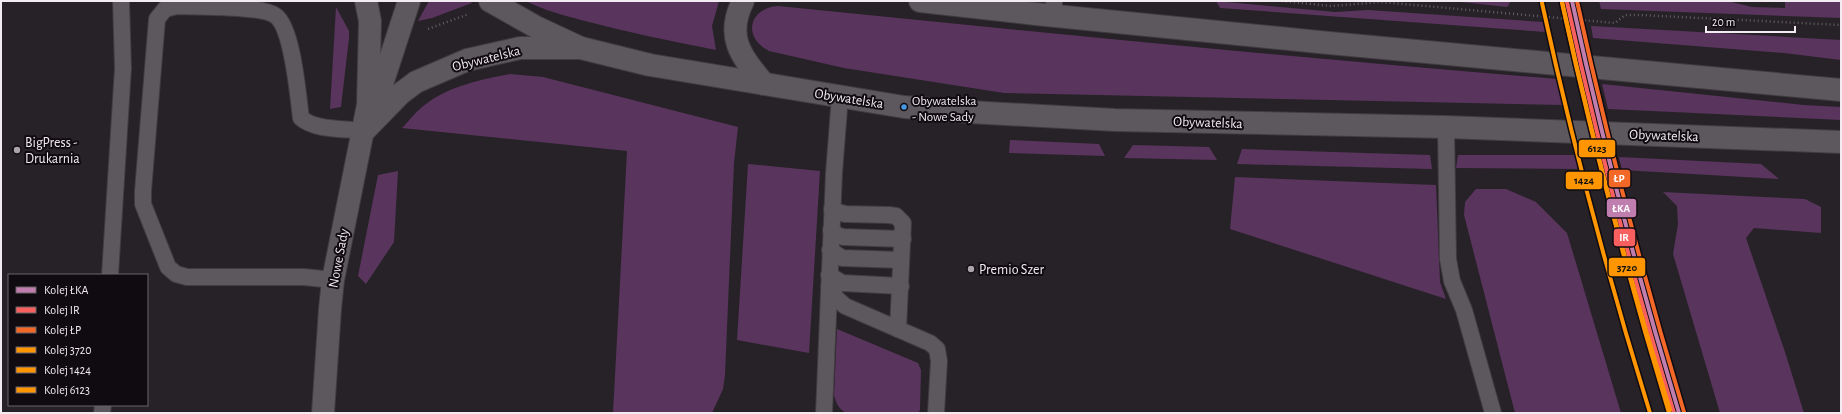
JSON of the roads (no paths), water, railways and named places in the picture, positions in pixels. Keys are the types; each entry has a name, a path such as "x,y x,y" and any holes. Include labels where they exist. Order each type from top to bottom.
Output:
{"main road":[{"name":"Nowe Sady","path":"323,413 330,309 334,280 368,105 370,21 366,1"},
{"name":"Nowe Sady","path":"368,105 382,84 409,1"},
{"path":"743,1 735,27 735,38 742,56 764,84"},
{"path":"920,1 1054,8 1620,71 1841,90"},
{"name":"Obywatelska","path":"482,6 536,27 581,48 650,65 904,107 1107,119 1446,127 1841,142"},
{"name":"Obywatelska","path":"364,130 400,94 416,82 467,60 520,48 581,48"}],"lane":[{"path":"110,274 123,68 121,1"},
{"path":"334,280 304,277 187,277 176,274 168,267 143,204 142,191 157,19 165,9 178,6 263,10 277,16 285,29 292,54 301,118 307,124 364,130"},
{"path":"824,413 835,144 840,96"},
{"path":"1446,127 1448,259 1452,281 1464,310 1492,413"},
{"path":"832,208 845,214 896,216 903,223 898,329"},
{"path":"831,230 837,235 843,237 903,239"},
{"path":"830,250 842,258 902,260"},
{"path":"829,281 900,286"},
{"path":"829,281 837,299 845,306 930,343 937,349 936,413"}],"rail line":[{"name":"6123","path":"1562,1 1612,207 1670,410"},
{"name":"ŁKA","path":"1572,1 1621,208 1679,413"},
{"name":"ŁP","path":"1577,1 1626,207 1684,412"},
{"name":"IR","path":"1567,2 1616,209 1674,413"},
{"name":"1424","path":"1542,3 1592,209 1650,413"},
{"name":"3720","path":"1562,3 1611,209 1669,413"}],"place":[{"name":"Obywatelska - Nowe Sady","path":"904,107"},
{"name":"BigPress - Drukarnia","path":"17,150"},
{"name":"Premio Szer","path":"971,269"}]}
